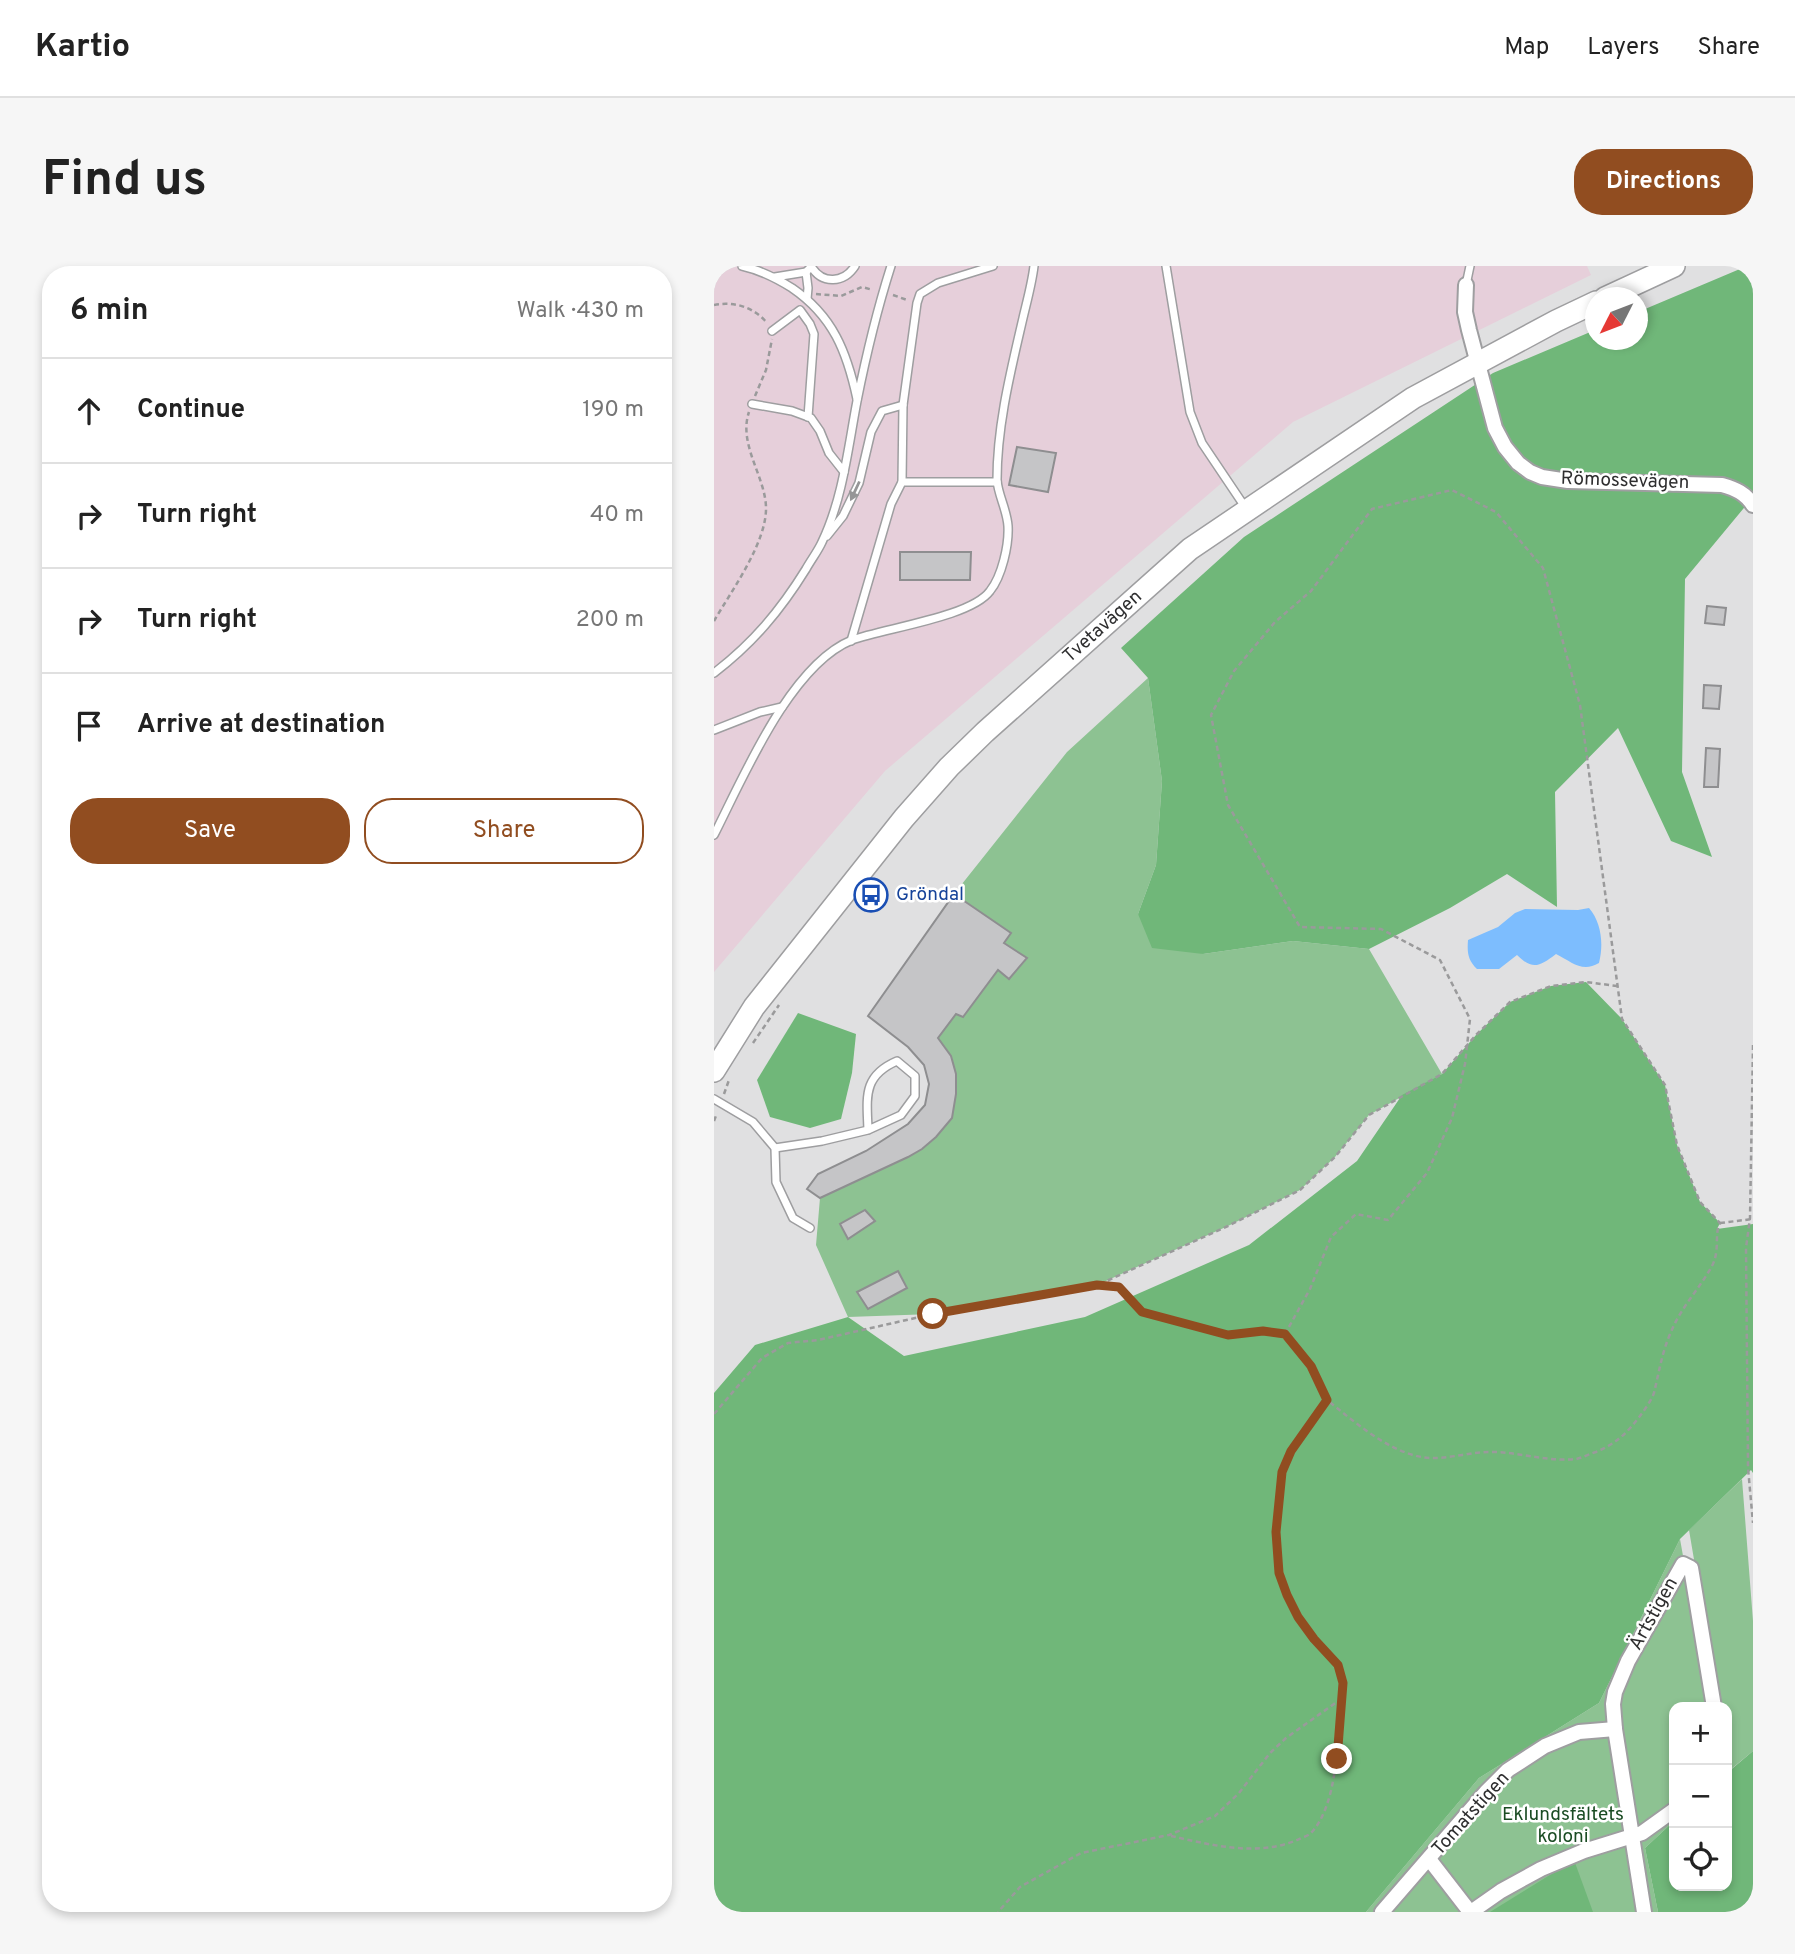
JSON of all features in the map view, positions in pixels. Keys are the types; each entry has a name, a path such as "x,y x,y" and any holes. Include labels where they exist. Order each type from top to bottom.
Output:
{"main road":[{"path":"1629,287 1674,266"},
{"name":"Tvetavägen","path":"722,1074 754,1007 904,818 949,767 1190,548 1413,398 1585,307"}],"street":[{"name":"Römossevägen","path":"1466,285 1465,312 1495,428 1518,463 1542,477 1568,481 1722,485 1736,489 1748,497 1753,505"},
{"name":"Ärtstigen","path":"1615,1729 1615,1692 1628,1661 1683,1564 1691,1568 1713,1702"},
{"path":"1615,1729 1644,1912"},
{"name":"Tomatstigen","path":"1382,1912 1508,1770 1545,1746 1579,1732 1615,1729"},
{"path":"1429,1859 1470,1912 1541,1870 1584,1851 1642,1833 1669,1814"}],"lane":[{"path":"742,266 774,277 807,299 834,332 842,348 851,371 857,402"},
{"path":"809,268 830,280 848,275 855,266"},
{"path":"822,542 844,472 857,402 891,266"},
{"path":"851,641 878,544 902,482 903,405 920,294 938,283 993,266"},
{"path":"714,835 745,772 782,707 820,660 851,641 972,606 991,590 1004,563 1008,526 997,482 1003,407 1034,266"},
{"path":"1166,266 1190,412 1202,443 1247,510"},
{"path":"1466,285 1470,266"},
{"path":"774,277 809,268"},
{"path":"807,299 809,268"},
{"path":"772,331 800,310 810,324 814,334 808,416"},
{"path":"752,404 808,416 817,425 825,445 844,472"},
{"path":"714,673 773,618 787,599 822,542 843,516 859,482 871,432 882,411 903,405"},
{"path":"902,482 997,482"},
{"path":"714,730 782,707"},
{"path":"775,1149 868,1130 901,1115 915,1096 915,1076 897,1061 883,1067 867,1093 868,1130"},
{"path":"717,1101 753,1122 775,1149 776,1182 793,1218 810,1228"}],"path":[{"path":"807,299 812,294 841,296 862,287 917,303"},
{"path":"714,305 726,303 752,309 772,331 766,370 747,418 746,429 765,495 765,527 714,621"},
{"path":"1285,1334 1310,1289 1331,1237 1356,1214 1388,1220 1427,1173 1452,1118 1465,1064 1470,1020 1440,960 1381,929 1300,927 1228,805 1211,715 1234,671 1275,622 1311,592 1373,509 1452,490 1496,512 1543,568 1580,705 1622,1019 1665,1085 1677,1145 1700,1202 1720,1223"},
{"path":"714,1414 762,1358 788,1343 818,1340 933,1314 1097,1285 1227,1226 1300,1190 1335,1157 1369,1115 1442,1074 1510,1002 1551,986 1586,982 1618,986"},
{"path":"750,1047 785,996"},
{"path":"1753,1045 1750,1218 1746,1248 1748,1468 1753,1523"},
{"path":"714,1121 722,1074"},
{"path":"1720,1223 1753,1219"},
{"path":"1097,1285 1119,1287 1142,1312 1228,1335 1263,1331 1285,1334 1311,1366 1327,1400 1363,1428 1414,1457 1434,1458 1499,1452 1549,1460 1578,1458 1619,1441 1630,1430 1653,1396 1662,1354 1671,1329 1712,1264 1718,1246 1717,1230 1720,1223"},
{"path":"1169,1835 1205,1844 1243,1848 1280,1847 1310,1834 1327,1807 1337,1759 1343,1683 1338,1665 1298,1617 1279,1573 1276,1551 1282,1472 1291,1451 1327,1400"},
{"path":"998,1912 1020,1887 1080,1853 1169,1835 1223,1810 1270,1753 1286,1738 1341,1699"}],"shaded area":[{"path":"714,266 1587,266 1591,275 1293,422 885,771 714,972"}],"green space":[{"path":"1747,266 1753,266 1753,497 1685,579 1682,772 1712,857 1671,841 1618,728 1555,792 1557,907 1507,874 1450,908 1369,949 1293,941 1203,954 1152,948 1138,914 1156,865 1162,781 1148,678 1121,648 1244,537 1493,373 1585,334 1585,350 1648,350 1648,308"},
{"path":"1148,678 1162,781 1156,865 1138,914 1203,954 1293,941 1369,949 1442,1074 1369,1115 1335,1157 1300,1190 1097,1285 933,1314 848,1317 816,1245 820,1198 908,1157 929,1143 944,1128 953,1108 956,1083 951,1056 938,1038 956,1014 963,1017 998,970 1009,979 1027,959 1004,943 1010,933 954,894 1067,752"},
{"path":"1586,982 1622,1019 1665,1085 1677,1145 1700,1202 1720,1223 1717,1229 1753,1224 1753,1473 1751,1470 1680,1539 1599,1703 1479,1778 1366,1912 714,1912 714,1393 755,1345 848,1317 904,1356 1085,1317 1249,1245 1357,1161 1402,1095 1442,1074 1510,1002 1551,986"},
{"path":"798,1013 856,1034 852,1073 841,1119 810,1128 770,1117 757,1080"},
{"path":"1742,1479 1753,1621 1753,1751 1732,1768 1732,1702 1718,1702 1689,1530"},
{"name":"Eklundsfältets koloni","path":"1680,1539 1709,1702 1669,1702 1669,1826 1645,1848 1658,1912 1366,1912 1479,1778 1599,1703"},
{"path":"1753,1751 1753,1912 1658,1912 1645,1848 1669,1826 1669,1891 1732,1891 1732,1769"},
{"path":"1574,1860 1593,1912 1490,1912"}],"water":[{"path":"1589,908 1599,926 1601,940 1599,963 1593,966 1582,967 1556,954 1536,965 1517,955 1499,969 1477,969 1470,959 1468,940 1498,927 1515,913 1525,909"}],"building":[{"path":"1017,447 1056,453 1048,492 1009,485"},
{"path":"900,552 971,552 970,580 900,580"},
{"path":"1707,606 1726,608 1724,625 1705,623"},
{"path":"1704,685 1721,686 1719,709 1703,708"},
{"path":"1706,748 1720,749 1718,787 1704,787"},
{"path":"954,894 1011,933 1004,943 1027,958 1009,979 998,970 963,1017 956,1014 938,1038 951,1056 956,1074 956,1094 952,1118 936,1137 908,1157 820,1198 807,1189 818,1174 866,1151 908,1124 925,1105 929,1084 924,1065 908,1047 868,1016"},
{"path":"865,1210 875,1221 848,1239 840,1224"},
{"path":"898,1271 907,1288 868,1309 857,1292"}],"place":[{"name":"Gröndal","path":"871,895"}],"route":[{"path":"933,1314 1097,1285 1119,1287 1142,1312 1228,1335 1263,1331 1285,1334 1311,1366 1327,1400 1291,1451 1282,1472 1276,1551 1279,1573 1298,1617 1338,1665 1343,1683 1337,1759"}]}
